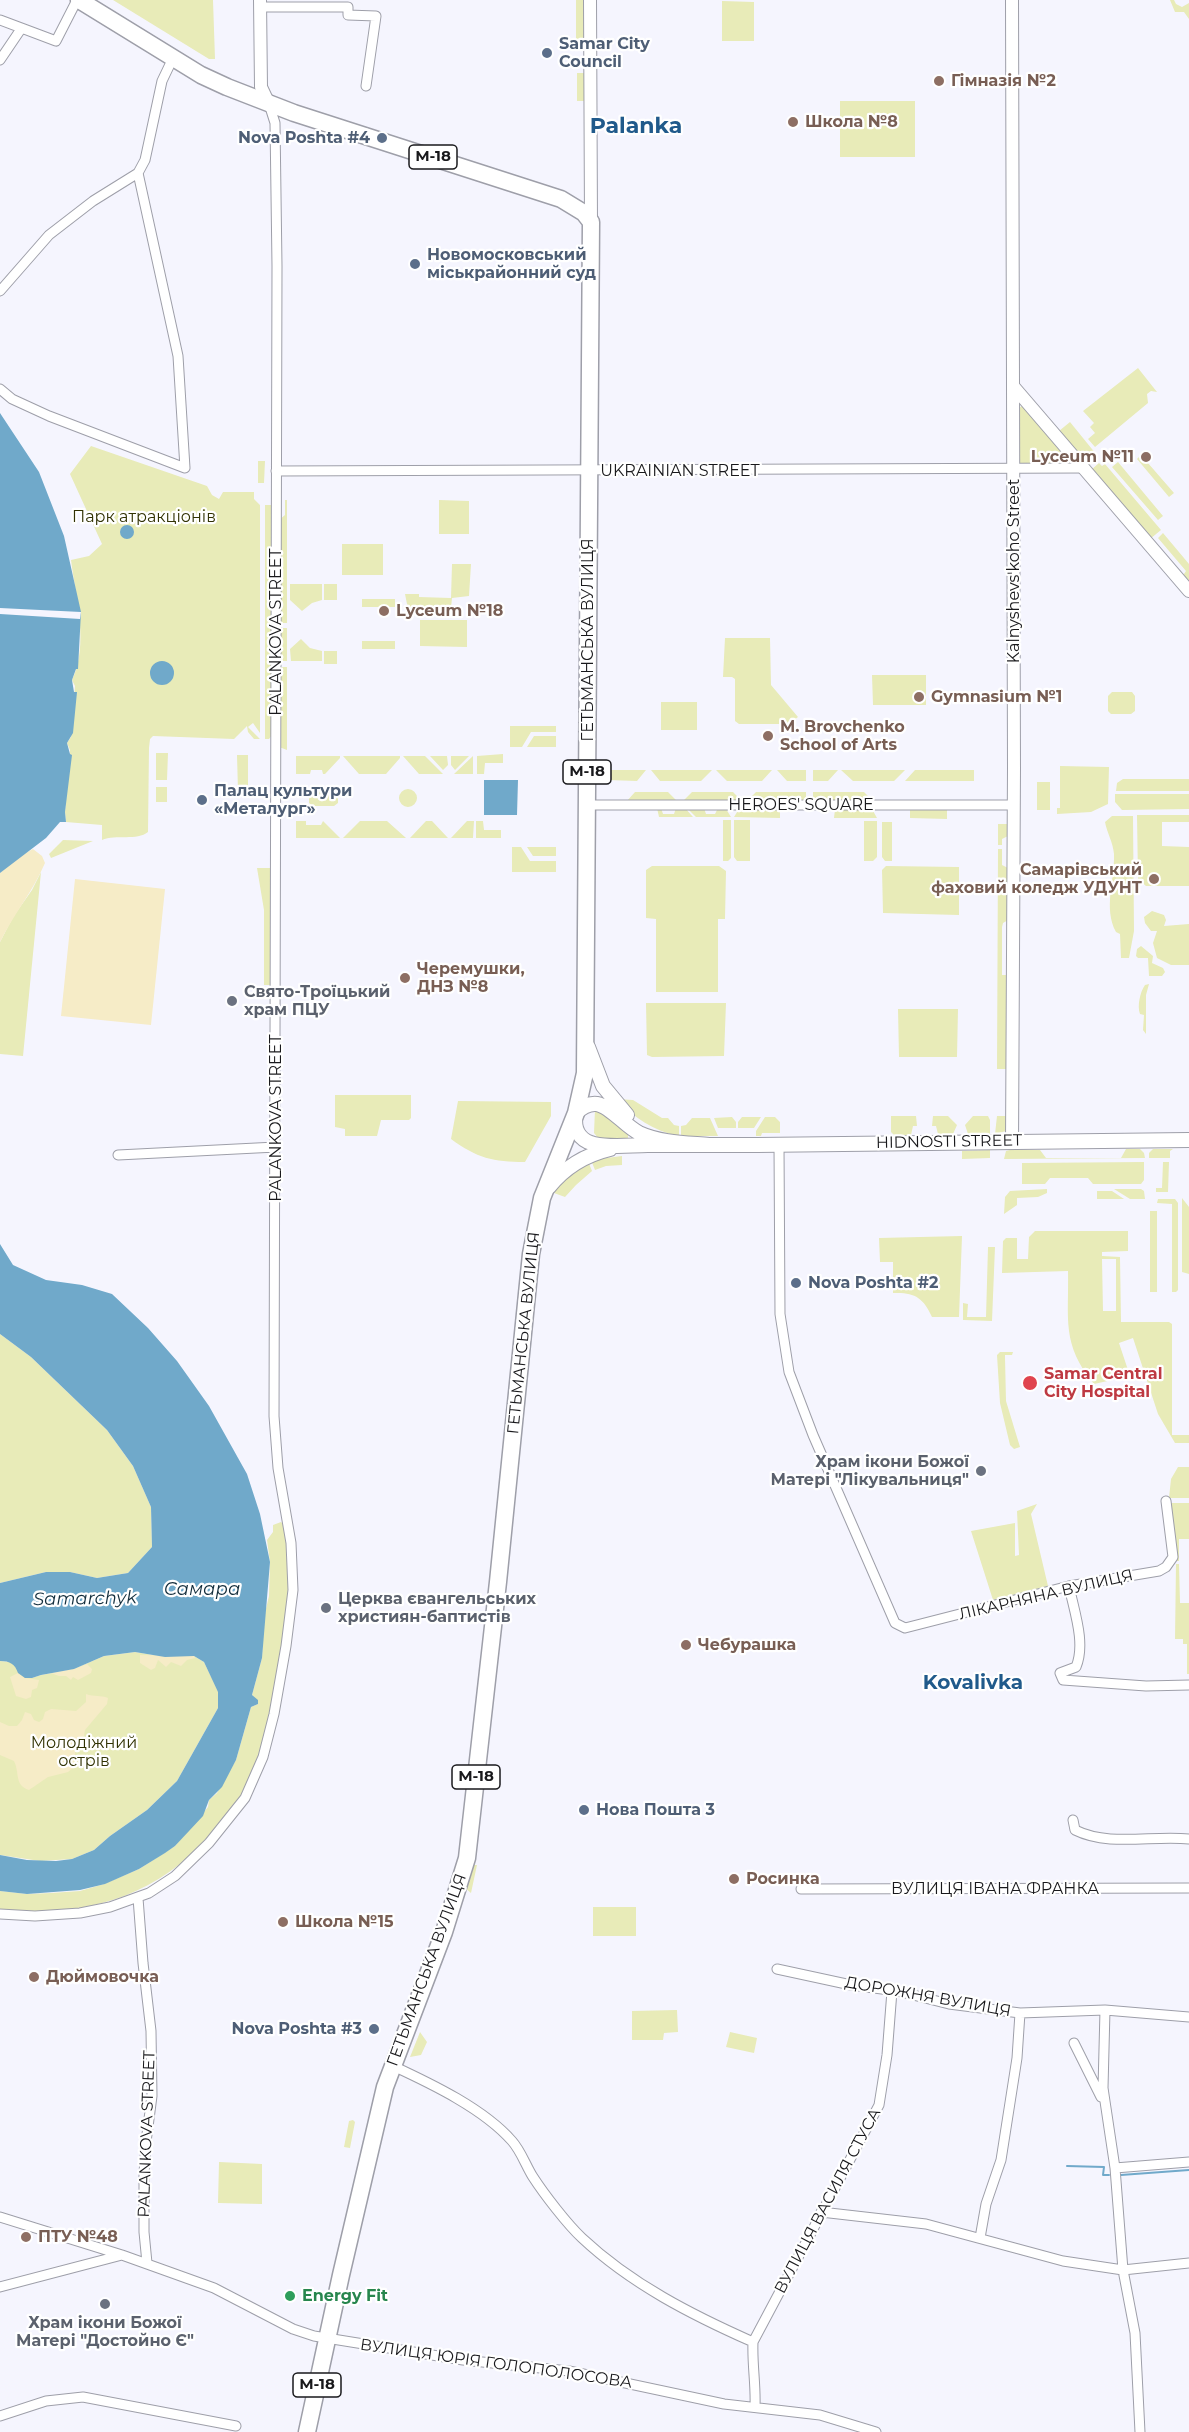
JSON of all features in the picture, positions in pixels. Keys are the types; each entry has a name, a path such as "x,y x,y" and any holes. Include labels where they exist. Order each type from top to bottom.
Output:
{"highway":[{"name":"М-18","path":"78,0 173,58 227,87 269,104 561,199 584,213 591,222"},
{"name":"ГЕТЬМАНСЬКА ВУЛИЦЯ","path":"308,2432 377,2117 393,2066 444,1932 467,1858 501,1560 531,1254 544,1193 576,1113 585,1073 591,222"}],"main road":[{"name":"HIDNOSTI STREET","path":"586,1037 592,1060 603,1086 629,1117 641,1126 659,1134 709,1145"},
{"name":"HIDNOSTI STREET","path":"709,1145 665,1141 651,1137 628,1127 603,1106 595,1104 585,1105 576,1113 574,1122 582,1138 593,1144 709,1145 1189,1140"},
{"name":"HIDNOSTI STREET","path":"544,1193 569,1167 586,1156 629,1145"}],"street":[{"path":"0,20 56,41 78,0"},
{"name":"ГЕТЬМАНСЬКА ВУЛИЦЯ","path":"590,0 591,222"},
{"name":"Kalnyshevsʹkoho Street","path":"1012,0 1014,468 1012,1142"},
{"path":"269,104 261,87 260,3 348,7 348,15 376,16 366,86"},
{"path":"0,60 21,29"},
{"path":"0,291 49,235 93,201 138,173 145,160 162,81 173,58"},
{"name":"PALANKOVA STREET","path":"0,1914 35,1916 80,1913 138,1898 175,1876 209,1843 245,1798 263,1757 274,1714 286,1646 293,1566 290,1533 278,1468 274,1416 275,123 269,104"},
{"path":"0,389 12,399 49,416 185,468 178,356 138,173"},
{"path":"1013,386 1189,591"},
{"name":"UKRAINIAN STREET","path":"276,471 1085,468"},
{"name":"HEROES' SQUARE","path":"587,805 1014,805"},
{"name":"ЛІКАРНЯНА ВУЛИЦЯ","path":"779,1144 780,1314 786,1362 813,1435 896,1623 905,1628 1069,1586 1166,1567 1173,1557 1166,1501"},
{"path":"118,1155 276,1147"},
{"path":"1069,1586 1077,1623 1079,1660 1076,1667 1060,1673 1063,1680 1146,1686 1189,1685"},
{"path":"1073,1820 1075,1830 1112,1839 1189,1839"},
{"name":"ВУЛИЦЯ ІВАНА ФРАНКА","path":"801,1889 1189,1888"},
{"name":"PALANKOVA STREET","path":"138,1898 152,2063 152,2096 144,2174 144,2232 147,2263"},
{"name":"ДОРОЖНЯ ВУЛИЦЯ","path":"777,1969 851,1985 892,1990 949,2004 1020,2013 1105,2010 1189,2017"},
{"name":"ВУЛИЦЯ ВАСИЛЯ СТУСА","path":"755,2407 756,2380 752,2362 753,2342 821,2212 871,2124 879,2105 887,2055 892,1990"},
{"path":"1105,2010 1103,2088 1115,2168 1123,2270 1135,2333 1140,2432"},
{"path":"980,2238 986,2204 1001,2160 1017,2058 1020,2013"},
{"path":"1074,2043 1106,2105"},
{"path":"393,2066 479,2112 513,2142 535,2179 574,2228 605,2257 634,2279 697,2317 753,2342"},
{"path":"1115,2168 1189,2162"},
{"path":"821,2212 927,2224 1063,2261 1123,2270 1189,2263"},
{"name":"ВУЛИЦЯ ЮРІЯ ГОЛОПОЛОСОВА","path":"0,2217 147,2263 214,2288 293,2329 327,2339 463,2360 569,2371 724,2404 820,2415 876,2432"},
{"path":"0,2287 122,2255"},
{"path":"0,2416 46,2401 84,2397 236,2426"}],"green space":[{"path":"113,0 213,0 215,59 209,59"},
{"path":"576,0 585,0 585,43 576,43"},
{"path":"1170,0 1174,0 1182,7 1189,3 1189,19 1184,12 1175,12"},
{"path":"722,1 754,2 754,41 722,41"},
{"path":"577,73 584,73 584,101 577,101"},
{"path":"840,101 915,101 915,157 840,157"},
{"path":"1138,368 1157,392 1151,391 1147,394 1148,403 1095,447 1088,439 1095,433 1090,427 1094,423 1083,411"},
{"path":"1025,406 1071,462 1070,464 1022,465 1019,463 1019,408"},
{"path":"1070,422 1096,454 1094,457 1096,460 1088,466 1059,431"},
{"name":"Парк атракціонів","path":"91,446 207,486 212,495 219,499 223,492 254,492 254,499 260,505 260,733 253,723 248,727 260,739 254,739 248,732 247,726 234,739 153,736 150,739 149,748 148,832 138,836 102,840 102,825 66,822 65,812 70,750 67,743 71,737 75,686 72,680 80,652 80,622 71,560 89,556 102,544 70,474"},
{"path":"1141,455 1174,493 1169,497 1137,459"},
{"path":"258,461 265,461 264,483 258,483"},
{"path":"1118,462 1163,516 1158,520 1112,467"},
{"path":"1099,463 1102,466 1105,464 1161,530 1150,539 1091,470"},
{"path":"285,500 287,500 287,623 279,623 279,520 285,515"},
{"path":"439,500 469,501 469,534 439,534"},
{"path":"265,505 271,505 272,735 269,739 265,739"},
{"path":"1163,533 1189,564 1189,585 1182,577 1186,571 1158,538"},
{"path":"342,544 383,544 383,575 342,575"},
{"path":"452,564 471,564 469,596 452,598 449,609 410,608 405,594 451,598"},
{"path":"290,584 322,584 322,600 312,603 302,611 290,600"},
{"path":"324,584 337,584 337,600 324,600"},
{"path":"362,599 395,599 395,607 362,607"},
{"path":"420,620 467,620 467,647 420,646"},
{"path":"279,628 287,628 287,661 279,661"},
{"path":"725,638 770,638 771,685 798,717 789,724 739,724 735,721 735,679 723,677"},
{"path":"301,639 310,648 322,651 322,661 291,661 290,649"},
{"path":"362,641 395,641 395,649 362,649"},
{"path":"324,651 337,651 337,664 324,664"},
{"path":"279,667 287,667 287,750 279,747"},
{"path":"872,675 926,675 926,705 873,705"},
{"path":"1112,692 1132,692 1135,696 1135,711 1131,714 1111,714 1108,711 1108,696"},
{"path":"661,702 697,702 697,730 661,730"},
{"path":"510,726 556,726 556,732 531,732 522,747 510,747"},
{"path":"534,736 556,736 556,747 527,747"},
{"path":"156,753 168,753 167,780 156,780"},
{"path":"503,754 503,763 485,763 484,774 477,774 477,756"},
{"path":"237,755 248,755 248,791 238,791"},
{"path":"296,756 340,756 340,758 325,774 322,770 311,770 310,774 296,774"},
{"path":"343,756 400,756 400,758 386,774 359,774"},
{"path":"403,756 425,756 443,774 419,774"},
{"path":"430,756 447,756 448,765 443,770"},
{"path":"451,756 469,756 455,770 451,765"},
{"path":"473,756 473,774 454,774"},
{"path":"1060,766 1109,767 1108,804 1091,812 1057,814 1057,808 1060,808"},
{"path":"607,770 646,770 637,781 607,780"},
{"path":"651,770 712,770 701,781 660,781"},
{"path":"716,770 772,770 762,781 727,781"},
{"path":"777,770 806,770 806,781 787,781"},
{"path":"813,770 838,770 828,781 813,781"},
{"path":"841,770 905,770 894,781 853,781"},
{"path":"915,770 974,770 974,781 905,781"},
{"path":"1123,779 1189,779 1189,791 1116,791 1117,783"},
{"path":"1037,782 1050,782 1050,810 1037,810"},
{"path":"156,787 167,787 167,802 156,802"},
{"path":"313,788 334,788 338,791 338,803 334,806 313,806 309,803 309,791"},
{"path":"408,789 414,792 417,798 414,804 408,807 402,804 399,798 402,792"},
{"path":"635,792 668,792 678,802 626,802"},
{"path":"692,792 733,792 743,802 682,802"},
{"path":"756,792 806,792 806,802 746,802"},
{"path":"813,792 864,792 874,802 813,802"},
{"path":"1115,794 1189,794 1189,809 1122,810 1115,802"},
{"path":"657,808 661,808 663,814 674,814 676,808 685,808 693,817 659,817"},
{"path":"687,808 704,808 706,814 715,814 718,808 726,809 731,817 696,817"},
{"path":"780,808 780,818 734,817 739,809"},
{"path":"835,809 872,809 877,818 834,818"},
{"path":"910,809 947,809 947,819 910,818"},
{"path":"1137,815 1189,815 1189,822 1162,822 1162,846 1189,847 1189,886 1146,886 1138,879"},
{"path":"1112,816 1133,816 1134,931 1129,958 1121,958 1120,934 1116,932 1110,913 1114,854 1105,822"},
{"path":"723,820 731,820 731,858 728,861 723,861"},
{"path":"734,820 750,820 750,861 737,861 734,857"},
{"path":"296,821 306,821 306,825 321,825 323,821 340,838 296,838"},
{"path":"360,821 387,821 406,838 343,838"},
{"path":"426,821 432,821 448,838 410,838"},
{"path":"467,821 474,821 473,838 451,838"},
{"path":"476,821 483,821 484,830 501,830 501,838 476,838"},
{"path":"864,821 877,821 877,857 873,861 864,861"},
{"path":"882,822 892,822 892,861 885,861 882,857"},
{"path":"998,824 1010,824 1010,835 1002,839 1002,845 998,845"},
{"path":"63,840 93,841 51,858 49,854"},
{"path":"512,847 521,847 530,861 556,861 556,872 512,872"},
{"path":"527,847 556,847 556,856 533,856"},
{"path":"998,849 1002,849 1002,865 1010,869 1010,919 1003,923 1002,927 1002,975 1009,975 1008,1069 997,1069"},
{"path":"652,866 719,866 726,871 725,919 718,919 718,992 656,992 656,919 646,918 646,870"},
{"path":"886,866 959,867 959,915 883,913 882,870"},
{"path":"257,868 270,868 270,985 264,985 264,910"},
{"path":"41,872 23,1056 0,1054 0,942"},
{"path":"1152,911 1164,915 1166,920 1164,926 1189,924 1189,965 1171,965 1157,958 1153,943 1157,931 1151,931 1144,917"},
{"path":"1141,946 1153,956 1152,963 1163,968 1165,972 1162,976 1149,976 1148,958 1136,956 1137,949"},
{"path":"1149,984 1146,995 1146,1034 1143,1030 1144,1015 1140,1014 1139,1003 1143,988"},
{"path":"646,1003 726,1003 724,1056 652,1057 647,1055"},
{"path":"898,1009 958,1009 957,1057 899,1057"},
{"path":"335,1095 411,1095 411,1118 409,1120 381,1120 377,1136 345,1136 345,1129 335,1127"},
{"path":"616,1099 633,1100 662,1118 668,1118 674,1125 679,1126 679,1136 645,1123"},
{"path":"458,1101 551,1102 551,1116 525,1162 494,1160 477,1155 451,1139"},
{"path":"595,1109 608,1116 628,1134 628,1138 598,1138 594,1133"},
{"path":"891,1116 916,1116 917,1126 913,1126 911,1135 894,1135 891,1132"},
{"path":"933,1116 948,1116 957,1125 953,1134 938,1134 936,1126 932,1126"},
{"path":"973,1116 988,1116 990,1134 968,1134 965,1125"},
{"path":"997,1116 1008,1116 1006,1131 995,1134"},
{"path":"732,1117 736,1122 736,1128 718,1128 714,1118"},
{"path":"742,1117 761,1117 754,1128 738,1128 738,1122"},
{"path":"765,1117 775,1117 780,1122 780,1133 762,1133 761,1136 756,1136 756,1131"},
{"path":"692,1118 710,1118 718,1136 681,1136 681,1126 686,1125"},
{"path":"1126,1149 1140,1149 1145,1158 1004,1159 1006,1151 1010,1150 1040,1150 1046,1158 1121,1158"},
{"path":"1153,1149 1173,1149 1170,1151 1170,1158 1149,1158 1149,1153"},
{"path":"990,1150 990,1158 962,1159 962,1151"},
{"path":"622,1156 622,1165 606,1166 595,1170 591,1160"},
{"path":"588,1161 592,1171 565,1197 554,1193 563,1178"},
{"path":"1144,1162 1144,1180 1141,1184 1093,1184 1088,1178 1050,1178 1045,1184 1022,1184 1022,1163"},
{"path":"1163,1162 1169,1162 1168,1192 1156,1192 1156,1188 1162,1188"},
{"path":"1047,1189 1047,1193 1038,1197 1017,1198 1017,1205 1004,1214 1005,1197 1010,1191"},
{"path":"1114,1189 1141,1189 1144,1191 1145,1199 1130,1199"},
{"path":"1097,1191 1112,1191 1124,1199 1097,1199"},
{"path":"1182,1198 1189,1207 1189,1274 1182,1272"},
{"path":"1158,1199 1175,1199 1178,1203 1178,1290 1176,1292 1172,1292 1172,1204 1157,1203"},
{"path":"1150,1211 1157,1211 1157,1292 1150,1292"},
{"path":"1035,1231 1128,1231 1128,1251 1102,1252 1102,1256 1120,1257 1121,1322 1169,1322 1172,1324 1172,1435 1189,1435 1189,1443 1175,1443 1158,1414 1133,1338 1119,1343 1130,1376 1094,1384 1083,1370 1076,1356 1069,1330 1068,1271 1002,1273 1003,1241 1006,1238 1017,1238 1017,1259 1028,1259 1029,1237","holes":["1102,1259 1116,1259 1116,1311 1103,1311"]},
{"path":"962,1236 959,1317 932,1317 917,1297 893,1293 893,1262 880,1262 879,1238"},
{"path":"988,1247 995,1247 992,1321 963,1320 963,1303 968,1304 967,1317 986,1317"},
{"path":"0,1334 31,1357 107,1430 133,1466 151,1507 152,1547 128,1573 97,1578 70,1572 46,1572 0,1583"},
{"path":"1000,1352 1013,1352 1012,1355 1005,1355 1005,1357 1006,1401 1020,1447 1014,1449 1010,1445 1000,1403 997,1355"},
{"path":"1178,1467 1189,1467 1189,1498 1169,1498 1171,1479"},
{"path":"1170,1503 1189,1503 1189,1539 1179,1539 1179,1561 1176,1561"},
{"path":"1037,1504 1031,1514 1048,1586 993,1600 971,1531 1015,1523 1015,1556 1019,1555 1017,1511"},
{"path":"281,1522 284,1525 288,1555 287,1609 283,1639 267,1727 259,1756 248,1783 236,1803 197,1849 173,1869 148,1885 122,1897 64,1910 0,1909 0,1891 27,1894 80,1891 104,1884 139,1869 175,1846 208,1807 209,1800 217,1793 236,1760 251,1707 258,1704 252,1695 262,1658 264,1617 269,1596 270,1562 267,1540 273,1532 273,1525"},
{"path":"1176,1564 1179,1564 1180,1603 1189,1603 1189,1674 1187,1674 1187,1644 1183,1644 1183,1639 1175,1639"},
{"name":"Молодіжний острів","path":"135,1652 165,1657 194,1656 204,1662 218,1691 218,1708 177,1781 147,1810 94,1850 72,1859 40,1861 0,1855 0,1661 11,1662 32,1678 74,1669 104,1656"},
{"path":"474,1865 477,1865 471,1893 465,1888"},
{"path":"593,1907 636,1907 636,1936 593,1936"},
{"path":"677,2010 678,2032 664,2033 663,2040 632,2040 632,2011"},
{"path":"420,2032 427,2042 421,2055 410,2057"},
{"path":"730,2032 757,2038 754,2053 726,2047"},
{"path":"349,2121 355,2122 350,2148 344,2147"},
{"path":"219,2162 262,2164 262,2204 218,2203"}],"sand":[{"path":"33,849 42,856 45,863 0,942 0,873 16,858"},
{"path":"75,879 165,889 151,1025 61,1016"},
{"path":"140,1655 194,1656 195,1658 187,1660 181,1666 171,1662 166,1667 158,1660 155,1668 151,1670 140,1663"},
{"path":"87,1664 92,1669 91,1673 78,1680 51,1673 74,1669"},
{"path":"18,1673 25,1678 39,1680 37,1688 32,1690 31,1697 26,1699 16,1696 10,1677"},
{"path":"86,1694 108,1698 107,1704 85,1730 76,1748 73,1768 68,1772 48,1777 29,1790 24,1788 19,1782 14,1761 0,1755 0,1722 9,1726 17,1726 25,1712 31,1714 34,1720 39,1722 43,1719 45,1712 51,1709 76,1711 86,1702"}],"water":[{"path":"0,413 39,472 64,536 81,612 78,669 72,680 74,692 77,692 73,733 67,743 72,755 65,812 66,822 60,822 46,838 0,873"},
{"path":"124,525 130,525 134,532 130,539 124,539 120,535 120,529"},
{"path":"162,661 170,665 174,673 170,681 162,685 154,681 150,673 154,665"},
{"path":"484,780 518,780 517,815 484,815"},
{"name":"Самара","path":"0,1244 13,1265 46,1280 82,1285 112,1294 148,1328 177,1361 209,1406 247,1474 260,1514 270,1562 262,1658 252,1695 258,1700 258,1704 251,1707 236,1760 222,1787 209,1800 203,1816 175,1846 139,1869 105,1884 80,1890 27,1894 0,1891 0,1855 27,1860 56,1861 72,1859 94,1850 147,1810 177,1781 218,1708 218,1692 204,1662 194,1656 165,1657 135,1652 104,1656 74,1669 32,1678 25,1678 12,1664 0,1661 0,1583 46,1572 70,1572 97,1578 128,1573 152,1547 151,1507 133,1466 107,1430 31,1357 0,1334"}],"pier":[{"path":"0,608 81,612 80,619 0,614"}],"waterway":[{"path":"1067,2166 1104,2167 1103,2175 1109,2175"},
{"path":"1121,2175 1189,2170"}],"place":[{"name":"Samar City Council","path":"547,53"},
{"name":"Гімназія №2","path":"939,81"},
{"name":"Школа №8","path":"793,122"},
{"name":"Nova Poshta #4","path":"382,138"},
{"name":"Новомосковський міськрайонний суд","path":"415,264"},
{"name":"Lyceum №11","path":"1146,457"},
{"name":"Lyceum №18","path":"384,611"},
{"name":"Gymnasium №1","path":"919,697"},
{"name":"M. Brovchenko School of Arts","path":"768,736"},
{"name":"Палац культури «Металург»","path":"202,800"},
{"name":"Самарівський фаховий коледж УДУНТ","path":"1154,879"},
{"name":"Черемушки, ДНЗ №8","path":"405,978"},
{"name":"Свято-Троїцький храм ПЦУ","path":"232,1001"},
{"name":"Nova Poshta #2","path":"796,1283"},
{"name":"Samar Central City Hospital","path":"1030,1383"},
{"name":"Храм ікони Божої Матері \"Лікувальниця\"","path":"981,1471"},
{"name":"Церква євангельських християн-баптистів","path":"326,1608"},
{"name":"Чебурашка","path":"686,1645"},
{"name":"Нова Пошта 3","path":"584,1810"},
{"name":"Росинка","path":"734,1879"},
{"name":"Школа №15","path":"283,1922"},
{"name":"Дюймовочка","path":"34,1977"},
{"name":"Nova Poshta #3","path":"374,2029"},
{"name":"ПТУ №48","path":"26,2237"},
{"name":"Energy Fit","path":"290,2296"},
{"name":"Храм ікони Божої Матері \"Достойно Є\"","path":"105,2304"}],"district":[{"name":"Palanka","path":"636,127"},
{"name":"Kovalivka","path":"973,1683"}],"water label":[{"name":"Samarchyk","path":"85,1599"}]}
